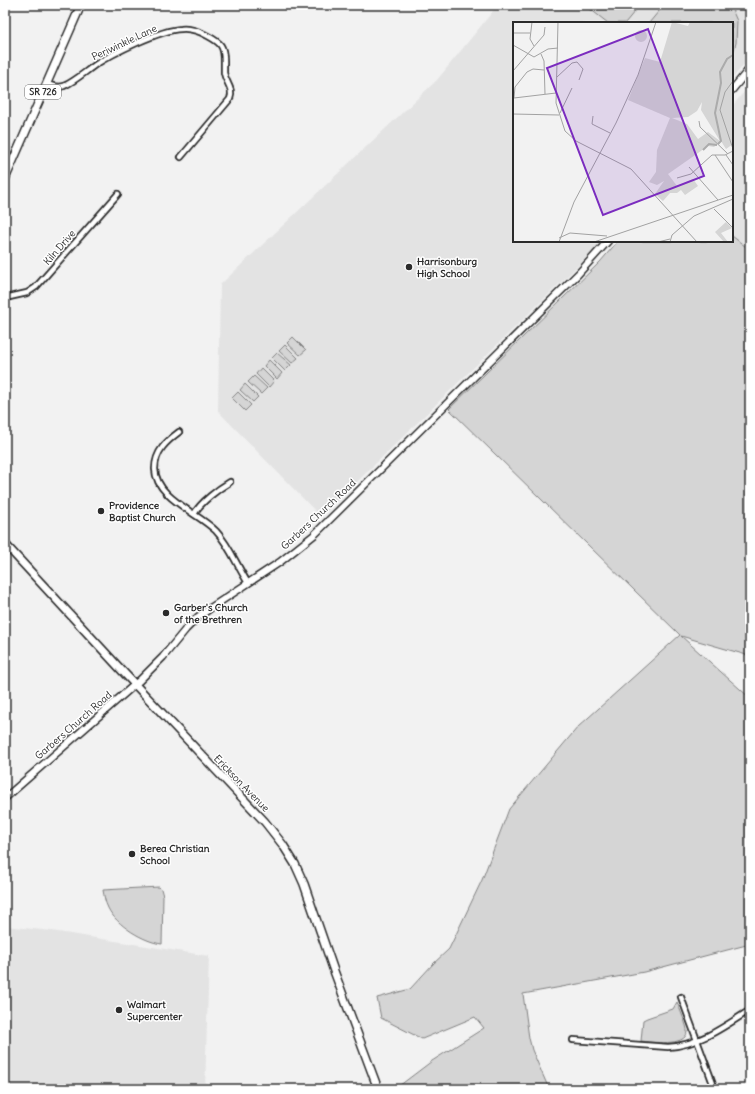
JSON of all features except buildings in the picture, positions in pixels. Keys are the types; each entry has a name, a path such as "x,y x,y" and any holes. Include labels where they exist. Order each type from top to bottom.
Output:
{"main road":[{"name":"SR 726","path":"5,179 81,5"},
{"name":"Erickson Avenue","path":"5,544 276,834 298,871 311,903 334,971 378,1089"}],"street":[{"name":"Periwinkle Lane","path":"46,84 63,86 98,63 123,50 177,29 195,30 214,39 219,42 223,49 224,74 232,96 181,158"},
{"path":"733,89 750,68"},
{"name":"Kiln Drive","path":"5,298 28,293 36,287 118,194"},
{"name":"Garbers Church Road","path":"5,798 135,684 163,657 198,617 291,553 325,524 573,279 607,242"},
{"path":"179,432 167,441 160,451 156,461 156,472 159,482 166,493 210,525 223,539 248,584"},
{"path":"194,514 203,502 230,482"},
{"path":"681,997 715,1089"},
{"path":"573,1040 674,1047 696,1041 715,1032 750,1010"}],"shaded area":[{"name":"Harrisonburg High School","path":"498,5 750,5 750,57 733,78 733,22 513,22 513,242 601,242 321,517 218,411 220,285 437,80"},
{"path":"585,5 640,5 626,22 607,22"},
{"path":"664,5 730,5 737,21 736,43 733,53 733,22 650,22"},
{"path":"750,85 750,250 733,237 733,105"},
{"path":"733,237 750,250 750,656 681,636 750,698 750,944 644,972 523,994 532,1050 549,1089 395,1089 432,1061 484,1028 475,1017 422,1039 381,1018 377,998 410,989 449,949 482,880 509,809 578,727 680,635 449,409 600,262 617,242 733,242"},
{"path":"293,337 306,350 300,355 287,343"},
{"path":"285,345 298,358 292,363 279,351"},
{"path":"277,353 291,365 285,371 272,358"},
{"path":"269,360 282,373 277,379 264,366"},
{"path":"261,368 274,381 269,387 256,374"},
{"path":"254,376 267,388 261,394 248,382"},
{"path":"245,384 258,397 253,402 240,390"},
{"path":"238,392 251,405 245,411 232,398"},
{"path":"159,887 163,896 162,944 147,940 131,932 117,921 108,908 103,890"},
{"path":"5,926 52,931 209,956 205,1089 5,1089"},
{"path":"677,1002 686,1026 687,1032 685,1037 675,1042 641,1041 643,1020 673,1009"}],"place":[{"name":"Harrisonburg High School","path":"409,267"},
{"name":"Providence Baptist Church","path":"101,511"},
{"name":"Garber's Church of the Brethren","path":"166,613"},
{"name":"Berea Christian School","path":"132,854"},
{"name":"Walmart Supercenter","path":"119,1010"}]}
